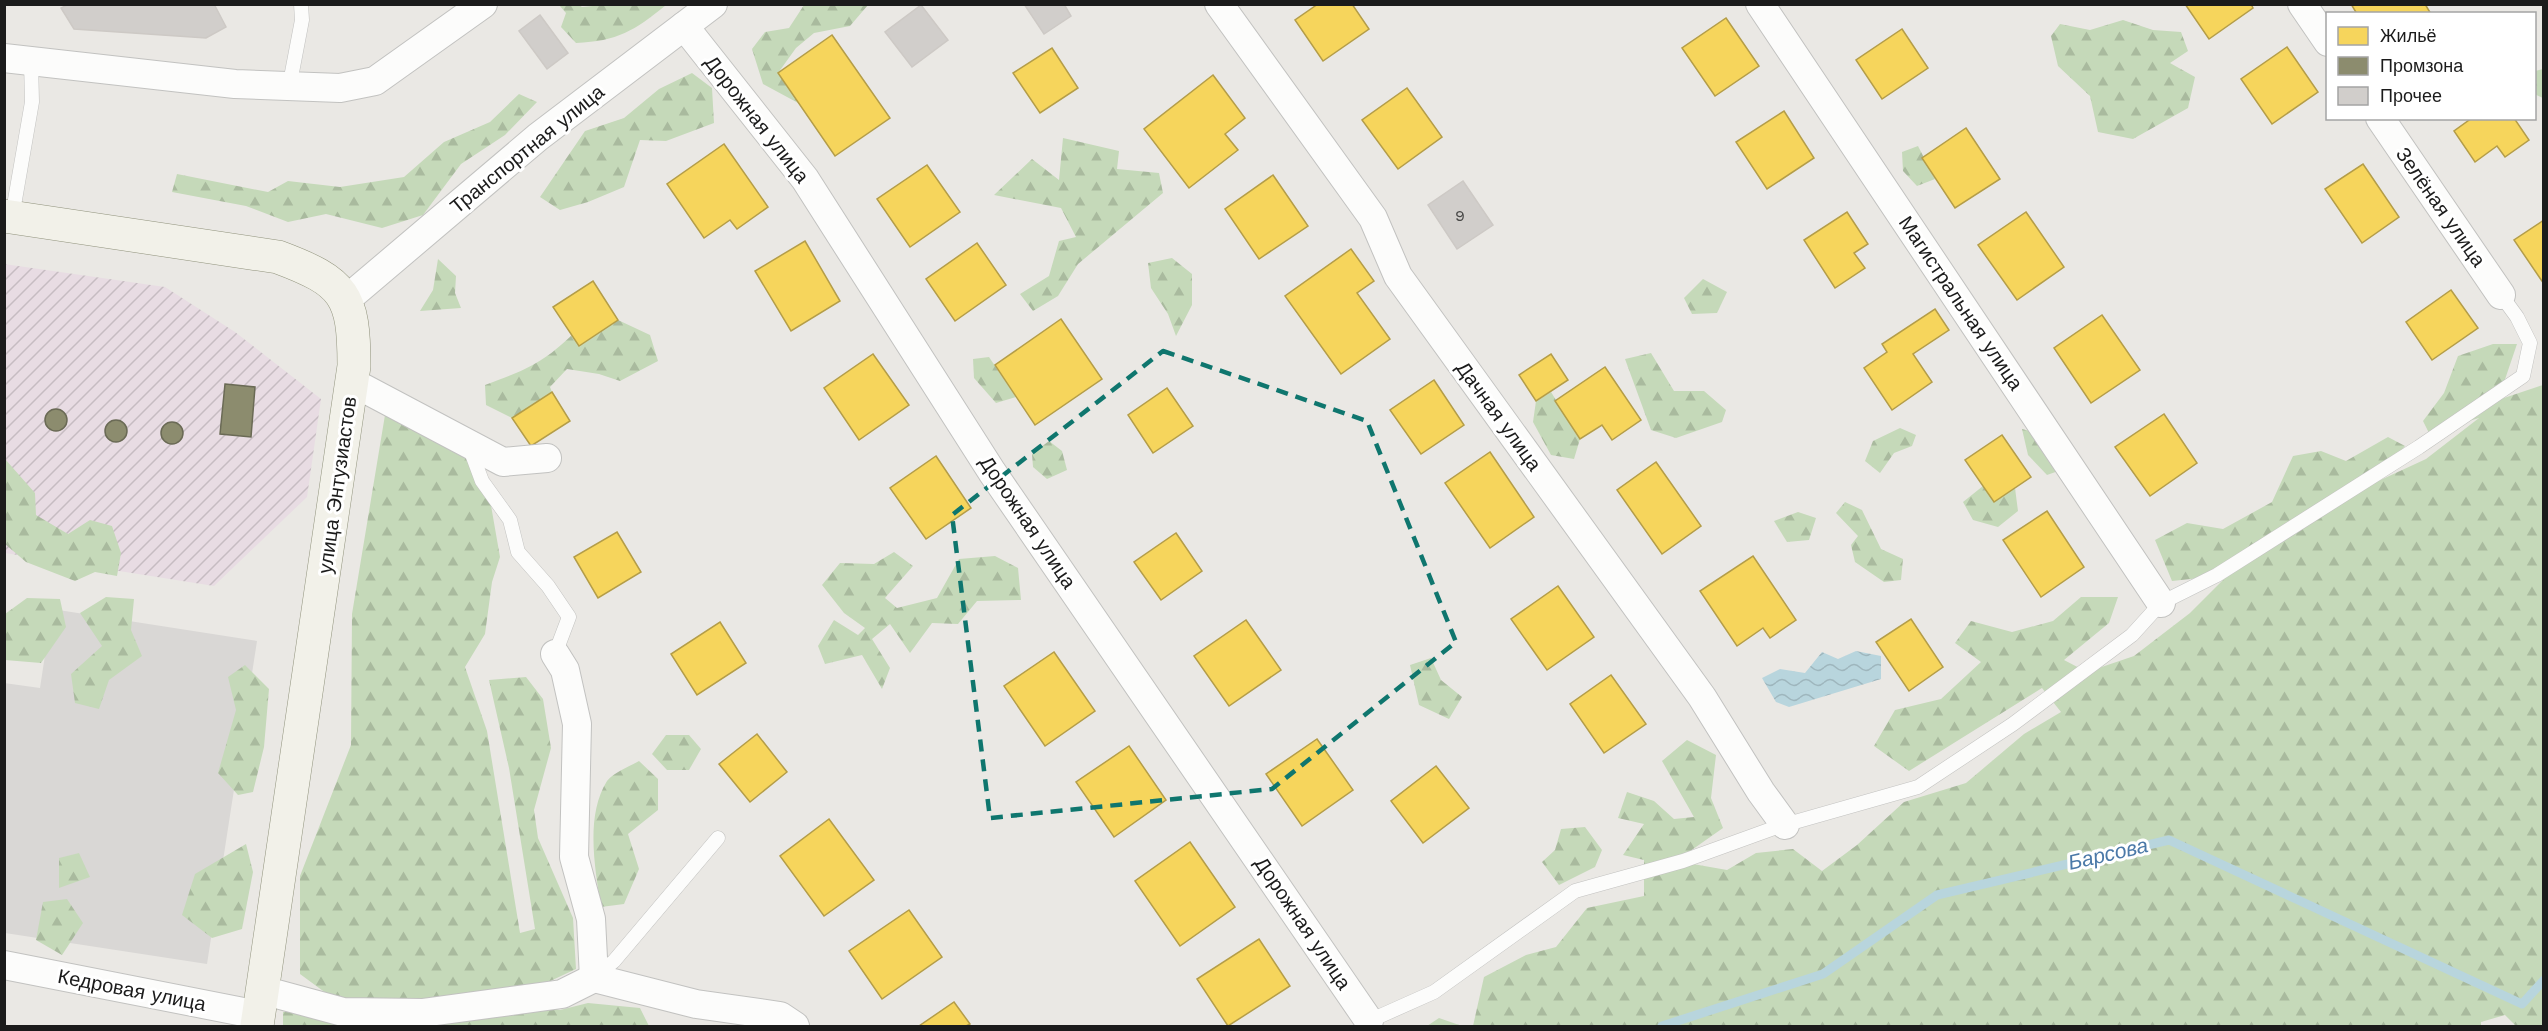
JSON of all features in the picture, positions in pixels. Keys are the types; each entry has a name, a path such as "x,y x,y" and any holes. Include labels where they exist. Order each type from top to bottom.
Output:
{"street":[{"path":"18,60 289,88 340,88 375,81 483,4"},
{"name":"Транспортная улица","path":"347,299 538,137 713,4"},
{"name":"Дачная улица","path":"1219,4 1373,218 1398,276 1702,697 1761,792 1785,825"},
{"name":"Магистральная улица","path":"1760,4 2161,603"},
{"path":"2302,4 2326,39"},
{"name":"Дорожная улица","path":"684,26 805,179 992,472 1367,1024"},
{"name":"Зелёная улица","path":"2381,120 2501,295"},
{"path":"8,217 278,257 317,272 347,299"},
{"name":"улица Энтузиастов","path":"259,1011 352,382 354,330 347,299"},
{"path":"352,382 503,462 547,458"},
{"path":"555,654 565,670 577,724 574,857 591,919 594,978 696,1004 780,1016 795,1026"},
{"name":"Кедровая улица","path":"4,965 259,1011 422,1013 562,994 594,978"}],"lane":[{"path":"289,88 302,20 301,4"},
{"path":"8,217 32,102 18,60"},
{"path":"1367,1024 1434,992 1575,891 1683,861 1785,825 1918,787 2013,724 2132,635 2161,603 2217,574 2419,447 2523,376 2530,343 2517,317 2501,295"},
{"path":"468,444 482,481 510,520 518,552 548,586 569,617 555,654"},
{"path":"594,978 614,961 718,838"}],"highlighted area":[{"path":"1163,351 1367,421 1456,642 1272,789 990,818 952,515"}],"shaded area":[{"path":"4,264 165,287 235,332 321,399 307,497 214,586 5,553"},
{"path":"52,609 257,641 207,964 5,933 4,683 40,688"}],"green space":[{"path":"614,4 666,5 635,28 603,40 576,43 561,27 566,13 559,5 582,7"},
{"path":"804,5 868,5 850,26 814,33 796,48 778,73 800,104 763,84 752,49 765,32 789,28"},
{"path":"2123,20 2153,30 2181,32 2188,51 2170,63 2195,77 2188,108 2133,139 2098,132 2090,96 2058,66 2051,36 2060,24 2090,30"},
{"path":"2544,69 2543,98 2536,95 2536,71"},
{"path":"692,73 712,88 714,123 666,141 640,140 624,187 588,202 560,210 540,197 585,131 624,118 659,89"},
{"path":"519,94 537,102 505,135 461,164 423,215 382,228 326,214 288,222 246,206 172,192 177,174 268,192 288,181 340,187 404,177 444,142 490,122"},
{"path":"1063,138 1119,151 1117,169 1159,173 1163,193 1078,264 1058,296 1033,311 1020,294 1049,276 1059,241 1076,237 1061,208 994,195 1032,159 1059,180"},
{"path":"1918,146 1935,179 1917,186 1903,171 1902,152"},
{"path":"1172,258 1192,274 1192,305 1176,336 1168,314 1151,288 1148,263"},
{"path":"438,259 456,276 455,293 461,308 420,311 433,290"},
{"path":"1703,279 1727,292 1717,313 1692,314 1684,298"},
{"path":"618,320 650,335 658,361 620,381 599,374 567,369 550,387 552,392 512,418 486,405 485,385 532,366 572,335 579,346"},
{"path":"2493,344 2517,344 2498,400 2543,385 2543,1026 2516,1026 2505,1015 2481,1022 2481,1026 1473,1026 1484,977 1526,955 1556,947 1587,908 1644,896 1644,860 1623,855 1644,824 1618,818 1627,792 1654,801 1674,819 1694,817 1662,761 1687,740 1716,755 1711,798 1723,828 1676,861 1727,870 1756,853 1793,849 1822,871 1857,845 1904,802 1966,783 2024,734 2061,712 2042,688 1909,771 1874,746 1895,710 1941,699 1981,662 1955,643 1971,621 2012,632 2053,621 2081,597 2118,597 2109,623 2064,660 2087,672 2134,656 2190,613 2228,575 2172,581 2155,540 2187,523 2223,529 2272,502 2293,456 2321,451 2346,461 2388,437 2405,446 2374,483 2426,459 2479,418 2429,433 2423,421 2444,393 2458,356"},
{"path":"1651,353 1674,391 1704,391 1726,410 1722,422 1676,438 1651,430 1625,359"},
{"path":"989,357 1016,397 996,403 974,378 973,359"},
{"path":"1551,392 1580,439 1574,459 1551,455 1533,422 1536,401"},
{"path":"385,415 466,449 489,494 500,557 492,582 485,634 465,667 487,731 520,933 535,929 509,768 489,680 526,677 543,699 551,748 534,810 538,838 573,918 576,969 512,999 560,1010 588,1003 640,1008 649,1026 283,1026 283,1012 353,1013 300,974 300,876 351,745 352,614"},
{"path":"1900,428 1916,435 1912,446 1894,453 1880,473 1865,461 1873,441"},
{"path":"2022,429 2042,434 2064,469 2047,475 2028,455"},
{"path":"1049,441 1062,451 1067,470 1047,479 1033,467 1032,454"},
{"path":"5,459 35,493 36,515 68,534 90,520 112,526 121,553 117,576 95,572 75,581 26,562 5,544"},
{"path":"1983,486 1994,502 2015,488 2018,511 1998,527 1973,520 1963,502"},
{"path":"1845,502 1862,510 1881,549 1903,559 1901,580 1884,582 1855,562 1851,545 1858,536 1836,513"},
{"path":"1798,512 1816,518 1809,540 1787,542 1774,521"},
{"path":"894,552 913,566 885,598 897,608 937,598 959,559 995,556 1018,568 1021,600 977,601 958,624 932,623 910,653 890,624 872,639 890,668 882,689 862,655 825,664 818,646 834,620 858,635 865,628 844,613 822,585 840,563 874,564"},
{"path":"106,597 134,599 131,630 142,656 109,680 99,709 75,703 71,674 102,646 80,613"},
{"path":"27,598 60,599 66,627 41,663 5,660 5,614"},
{"path":"1431,658 1441,680 1462,697 1449,719 1419,705 1410,665"},
{"path":"245,665 269,689 264,747 253,792 238,795 218,773 236,710 228,677"},
{"path":"666,735 689,735 701,749 689,770 667,770 652,754"},
{"path":"639,761 658,779 658,810 628,834 639,869 624,904 601,907 594,860 596,810 607,781 617,772"},
{"path":"1585,827 1602,850 1595,867 1559,885 1542,862 1555,850 1561,829"},
{"path":"246,844 253,872 242,929 212,938 182,915 195,874"},
{"path":"79,853 90,877 59,888 59,858"},
{"path":"67,899 83,923 62,955 36,940 43,902"},
{"path":"1439,1018 1462,1026 1427,1026"}],"water":[{"path":"1856,651 1881,656 1881,679 1789,707 1776,702 1762,678 1780,669 1805,673 1822,652 1838,659"}],"building: Жильё":[{"path":"1318,4 1352,4 1369,29 1323,61 1295,20"},
{"path":"2185,4 2251,4 2253,8 2209,39"},
{"path":"2351,4 2425,4 2430,12 2356,12"},
{"path":"1726,18 1759,66 1715,96 1682,48"},
{"path":"1902,29 1928,68 1882,99 1856,60"},
{"path":"832,35 890,118 835,156 778,73"},
{"path":"2287,47 2318,92 2272,124 2241,79"},
{"path":"1052,48 1078,88 1040,113 1013,73"},
{"path":"1213,75 1245,118 1225,134 1238,150 1189,188 1144,129"},
{"path":"1407,88 1442,137 1398,169 1362,120"},
{"path":"1784,111 1814,158 1767,189 1736,142"},
{"path":"2469,120 2515,120 2529,140 2505,157 2497,146 2475,162 2454,131"},
{"path":"1966,128 2000,179 1955,208 1922,158"},
{"path":"724,144 768,207 737,229 730,220 704,238 667,184"},
{"path":"2363,164 2399,217 2362,243 2325,189"},
{"path":"927,165 960,212 910,247 877,199"},
{"path":"1273,175 1308,226 1259,259 1225,209"},
{"path":"1847,212 1868,244 1854,253 1865,268 1835,288 1804,240"},
{"path":"2026,212 2064,267 2017,300 1978,245"},
{"path":"2544,220 2544,284 2514,240"},
{"path":"805,241 840,301 791,331 755,271"},
{"path":"977,243 1006,285 955,321 926,279"},
{"path":"1351,249 1374,281 1357,293 1390,339 1341,374 1285,296"},
{"path":"593,281 618,320 579,346 553,307"},
{"path":"2451,290 2478,328 2432,360 2406,322"},
{"path":"1935,309 1949,330 1913,354 1932,382 1892,410 1864,368 1887,352 1882,344"},
{"path":"2102,315 2140,370 2091,403 2054,348"},
{"path":"1061,319 1102,379 1035,425 995,365"},
{"path":"873,354 909,405 859,440 824,388"},
{"path":"1551,354 1568,380 1536,401 1519,375"},
{"path":"1605,367 1641,420 1612,440 1602,425 1580,439 1555,401"},
{"path":"1434,380 1464,425 1421,454 1390,410"},
{"path":"1167,388 1193,426 1153,453 1128,415"},
{"path":"552,392 570,421 531,446 512,418"},
{"path":"2164,414 2197,463 2150,496 2115,447"},
{"path":"2002,435 2031,477 1994,502 1965,460"},
{"path":"1490,452 1534,517 1490,548 1445,483"},
{"path":"936,456 971,508 926,539 890,488"},
{"path":"1656,462 1701,526 1662,554 1617,490"},
{"path":"2047,511 2084,567 2041,597 2003,540"},
{"path":"617,532 641,572 598,598 574,557"},
{"path":"1176,533 1202,571 1161,600 1134,562"},
{"path":"1753,556 1796,620 1770,638 1763,628 1737,646 1700,591"},
{"path":"1558,586 1594,637 1547,670 1511,619"},
{"path":"1911,619 1943,667 1909,691 1876,642"},
{"path":"1246,620 1281,670 1229,706 1194,656"},
{"path":"720,622 746,663 697,695 671,654"},
{"path":"1054,652 1095,711 1045,746 1004,686"},
{"path":"1611,675 1646,724 1604,753 1570,704"},
{"path":"757,734 787,772 750,802 719,764"},
{"path":"1317,739 1353,790 1302,826 1266,774"},
{"path":"1129,746 1166,800 1114,837 1076,782"},
{"path":"1436,766 1469,808 1423,843 1391,801"},
{"path":"829,819 874,880 824,916 780,856"},
{"path":"1190,842 1235,907 1180,946 1135,881"},
{"path":"909,910 942,957 882,999 849,951"},
{"path":"1259,939 1290,986 1228,1026 1197,979"},
{"path":"954,1002 970,1024 966,1026 919,1026"}],"building: Промзона":[{"path":"225,384 255,387 251,437 220,434"},
{"path":"56,409 64,412 67,420 64,428 56,431 48,428 45,420 48,412"},
{"path":"116,420 124,423 127,431 124,439 116,442 108,439 105,431 108,423"},
{"path":"172,422 180,425 183,433 180,441 172,444 164,441 161,433 164,425"}],"building: Прочее":[{"path":"69,4 214,4 226,27 206,38 74,29 61,8"},
{"path":"1024,4 1064,4 1071,16 1044,34"},
{"path":"921,5 948,40 912,67 885,32"},
{"path":"540,15 568,53 547,69 519,31"},
{"path":"1463,181 1493,225 1457,249 1428,205"}],"waterway":[{"name":"Барсова","path":"1662,1026 1823,974 1937,895 2169,840 2522,1004 2544,980"}]}
